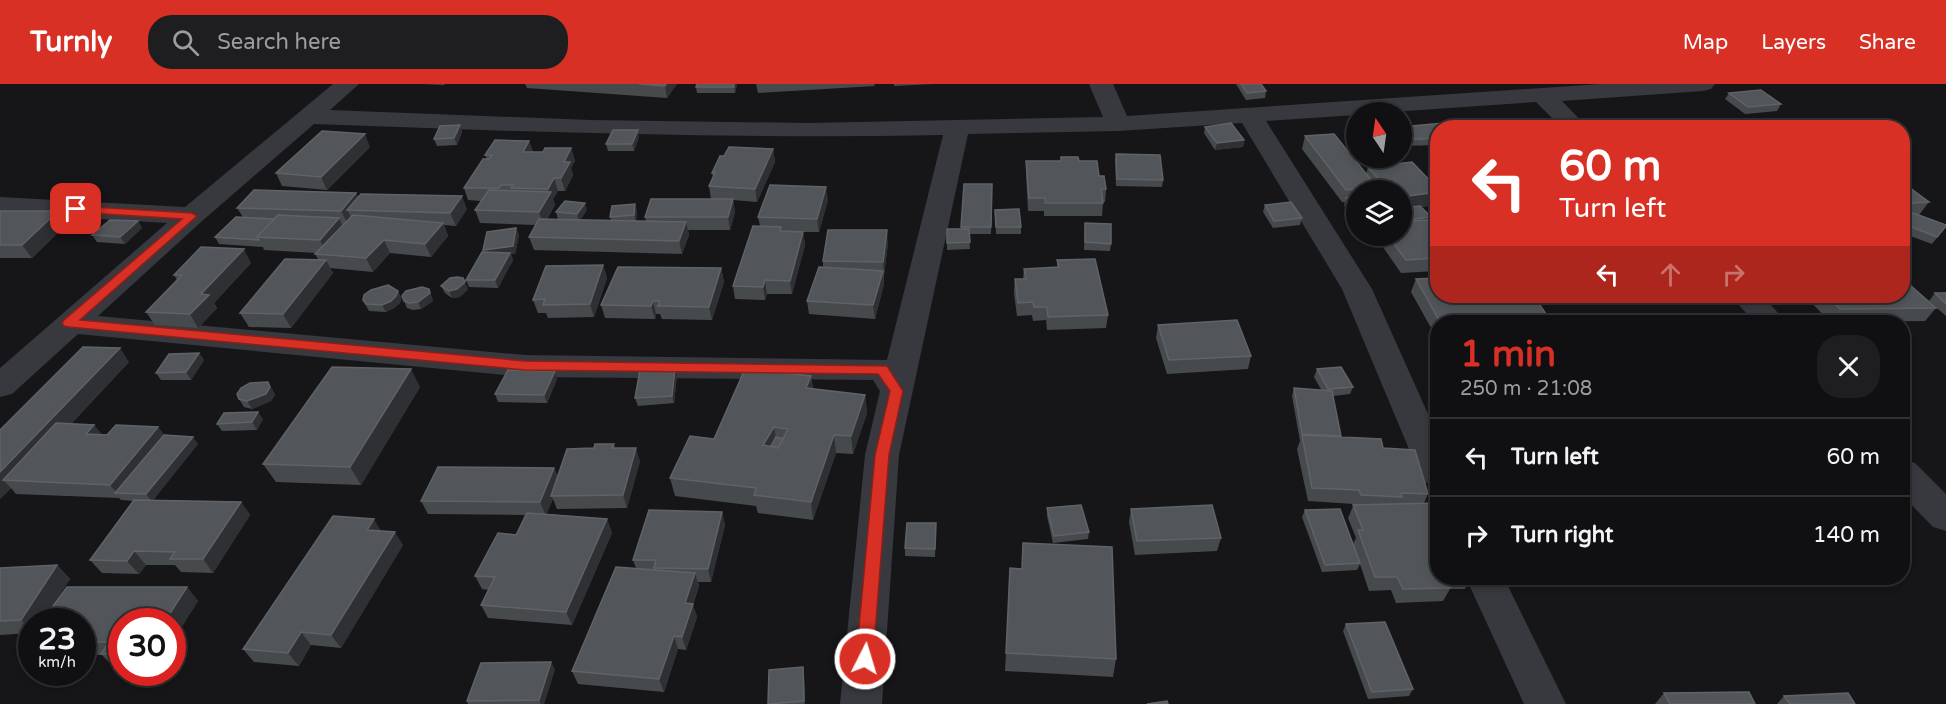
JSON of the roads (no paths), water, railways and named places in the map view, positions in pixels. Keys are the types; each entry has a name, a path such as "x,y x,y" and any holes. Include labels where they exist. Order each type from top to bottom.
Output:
{"street":[{"path":"0,386 69,323 347,84"},
{"path":"1101,84 1118,123"},
{"path":"309,117 591,127 808,130 957,127 1118,123 1704,84"},
{"path":"1542,95 1568,120"},
{"path":"1249,114 1357,289 1430,456"},
{"path":"861,704 882,455 957,127"},
{"path":"0,205 192,216"},
{"path":"1753,303 1764,315"},
{"path":"69,323 525,366 882,369 897,391"},
{"path":"1910,480 1946,517"},
{"path":"1488,585 1545,704"}]}
